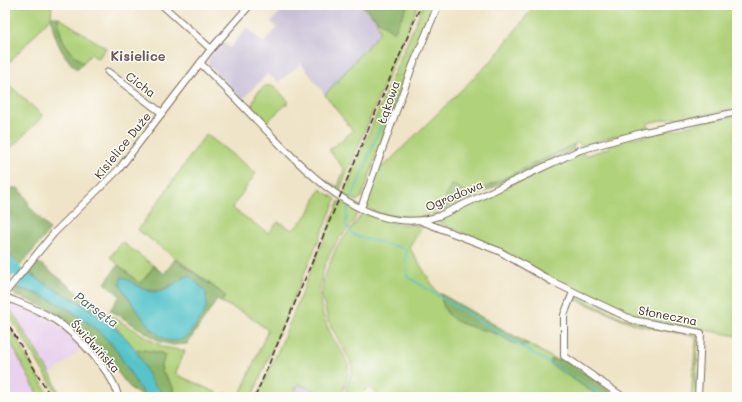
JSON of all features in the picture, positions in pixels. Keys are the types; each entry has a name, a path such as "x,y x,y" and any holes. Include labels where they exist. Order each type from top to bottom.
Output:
{"street":[{"path":"162,5 211,49"},
{"name":"Kisielice Duże","path":"7,291 54,233 119,169 211,49 250,5"},
{"name":"Łąkowa","path":"361,208 410,70 438,5"},
{"name":"Ogrodowa","path":"200,63 308,172 337,194 361,208 392,219 420,221 446,213 580,150 645,132 737,112"},
{"name":"Cicha","path":"108,72 162,113"},
{"name":"Słoneczna","path":"420,221 499,252 573,292 633,320 701,333 698,397"},
{"path":"573,292 564,315 564,356 623,397"},
{"name":"Świdwińska","path":"5,297 46,315 68,330 110,376 118,397"}],"shaded area":[{"path":"287,5 361,5 376,19 380,32 325,95 301,63 279,82 267,74 242,100 210,66 208,62 209,57 223,41 230,48 247,27 263,43 277,28 271,22"},
{"path":"14,303 45,316 60,327 82,348 51,375 8,305"},
{"path":"11,343 39,397 5,397 5,347"},
{"path":"298,384 330,397 292,397"}],"green space":[{"path":"5,5 52,5 51,17 5,67"},
{"path":"361,5 408,5 394,32 376,19"},
{"path":"408,5 418,5 339,192 320,178 338,187 344,169 329,150 353,131 325,95 380,32 376,19 394,31"},
{"path":"423,5 435,5 407,71 362,197 356,201 343,194"},
{"path":"535,5 737,5 737,108 678,121 676,117 648,123 648,127 581,146 577,143 470,195 445,201 448,208 433,215 405,217 386,215 370,208 365,203 379,166 384,166 493,59"},
{"path":"51,17 58,17 62,38 68,48 83,63 77,70 59,46"},
{"path":"58,17 106,48 98,59 91,54 83,63 68,48 60,32"},
{"path":"5,81 43,116 5,154"},
{"path":"265,86 274,86 289,102 264,124 251,109 256,94"},
{"path":"737,115 737,336 634,317 606,306 559,283 499,249 438,222 440,218 583,152 585,156 609,148 608,144"},
{"path":"206,134 256,173 232,208 268,233 278,222 293,230 308,214 320,189 336,199 252,397 239,397 268,330 244,313 221,302 225,298 221,292 138,230"},
{"path":"574,144 574,150 448,208 446,198 447,192 452,183 470,195"},
{"path":"5,188 18,188 27,199 29,206 50,230 19,267 13,260 6,241 4,219"},
{"path":"339,201 357,210 355,220 339,239 329,255 324,267 321,278 320,301 327,325 348,364 344,389 340,397 330,397 298,384 292,397 257,397 279,349"},
{"path":"363,213 392,223 423,226 409,247 437,292 558,361 561,356 618,397 381,397 369,387 357,397 344,397 352,370 351,362 328,321 322,296 323,280 336,248"},
{"path":"122,242 154,266 143,281 139,283 110,257"},
{"path":"175,259 226,296 221,302 217,300 187,344 173,345 161,342 110,310 120,296 105,283 118,265 139,283 143,281 154,266 164,274","holes":["185,277 152,331 122,288 126,279 144,288 156,291 162,290"]},
{"path":"37,263 41,264 96,307 99,314 84,304 49,287 29,273"},
{"path":"16,288 42,296 70,310 95,328 115,348 138,386 147,397 137,393 127,384 101,351 80,330 45,307 16,296 13,293"},
{"path":"441,294 530,345 513,343 499,335 467,326 452,318 443,305"},
{"path":"577,297 623,318 696,335 698,338 695,397 691,397 696,340 694,336 637,325 573,300"},
{"path":"5,305 8,305 51,375 61,397 59,397 5,308"},
{"path":"96,307 163,347 185,351 175,374 224,396 226,393 237,397 174,397 171,383 162,372 161,365 164,361 139,349 136,352 119,331 99,314"},
{"path":"5,320 50,397 39,397 5,331"},
{"path":"139,349 162,353 165,356 161,365 162,372 173,387 174,397 167,396 161,392 150,380 136,352"},
{"path":"561,356 618,397 600,397 550,364 551,360 554,359 558,361"}],"water":[{"path":"5,245 11,257 19,267 8,281 8,273 5,268"},
{"path":"29,273 109,322 136,351 152,383 170,397 147,397 134,380 115,348 95,328 83,319 70,310 42,296 16,288"},
{"path":"190,276 206,292 206,308 194,328 184,338 173,341 163,338 144,320 120,283 122,277 147,291 156,292 165,290 181,279"}],"waterway":[{"path":"351,200 394,93"},
{"path":"350,204 347,211 346,226 355,236 406,249 407,276 605,397"},
{"name":"Parsęta","path":"5,258 28,283 35,287"}],"railway":[{"path":"255,397 421,5"},
{"path":"5,319 51,397"}],"district":[{"name":"Kisielice","path":"138,55"}]}
